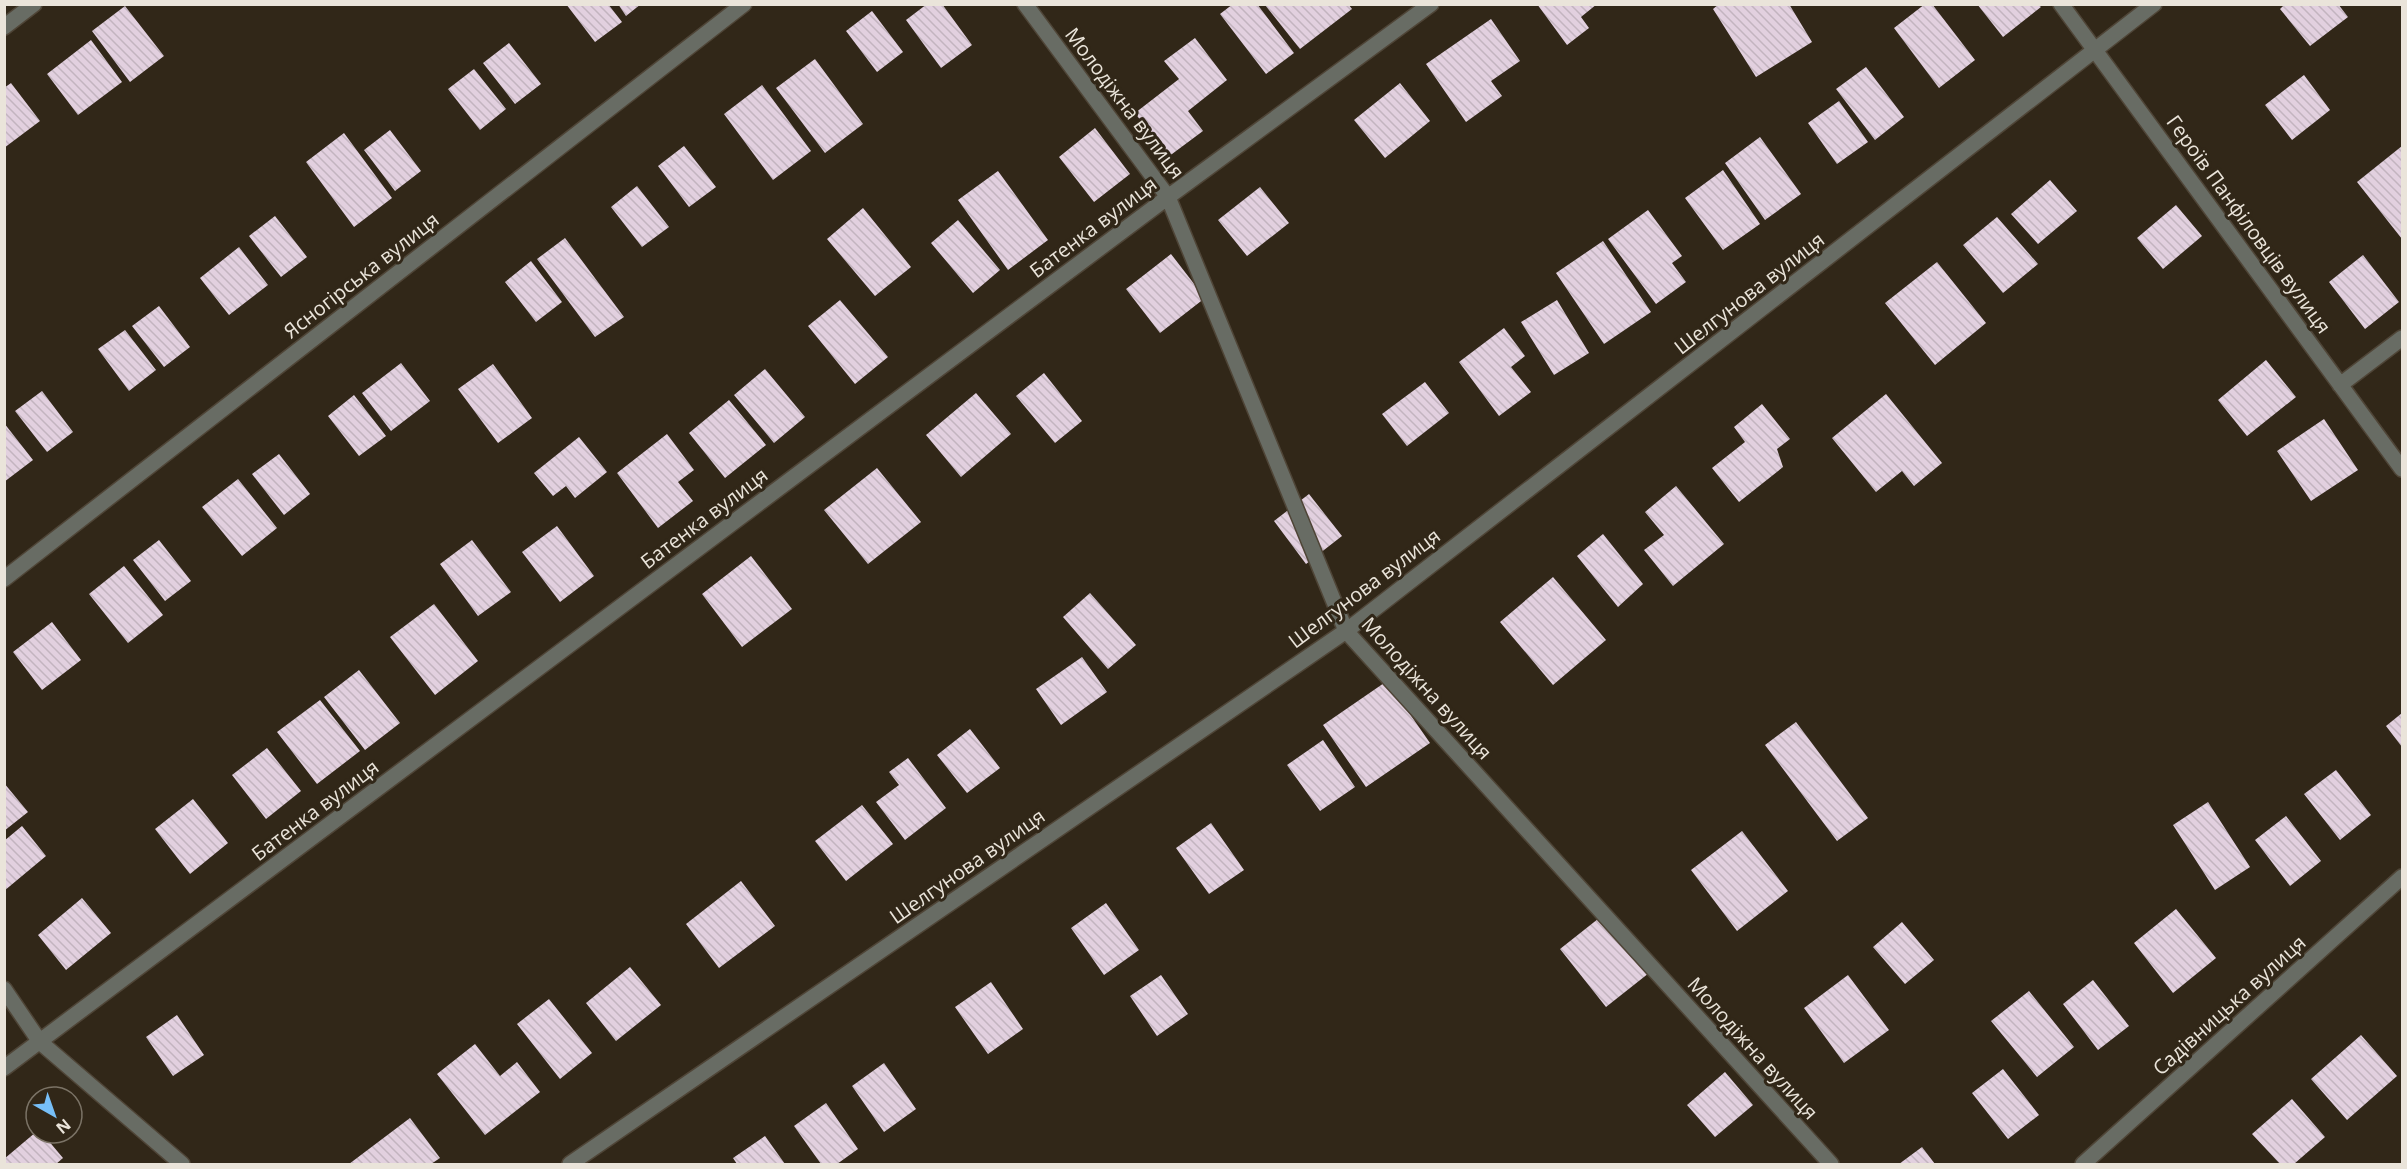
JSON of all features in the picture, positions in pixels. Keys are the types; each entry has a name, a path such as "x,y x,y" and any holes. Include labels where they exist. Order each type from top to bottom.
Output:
{"street":[{"path":"4,27 34,4"},
{"name":"Ясногірська вулиця","path":"4,579 744,4"},
{"name":"Молодіжна вулиця","path":"1025,4 1168,197 1346,631 1831,1164"},
{"name":"Батенка вулиця","path":"4,1068 1168,197 1431,4"},
{"name":"Героїв Панфіловців вулиця","path":"2061,4 2403,470"},
{"name":"Шелгунова вулиця","path":"570,1164 1346,631 2097,51 2154,4"},
{"path":"2340,385 2403,339"},
{"name":"Садівницька вулиця","path":"2083,1164 2403,877"},
{"path":"4,989 40,1042 182,1164"}],"building":[{"path":"566,4 608,4 622,22 595,42"},
{"path":"618,4 641,4 626,16"},
{"path":"927,4 942,4 972,45 941,68 906,20"},
{"path":"1233,4 1257,4 1294,53 1266,74 1220,14"},
{"path":"1348,4 1352,9 1300,49 1265,5"},
{"path":"1537,4 1597,4 1581,17 1589,28 1567,45"},
{"path":"1719,4 1789,4 1812,42 1756,77 1713,9"},
{"path":"1925,4 1932,4 1975,60 1939,88 1894,28"},
{"path":"1977,4 2038,4 2041,7 2003,37"},
{"path":"2285,4 2338,4 2348,17 2310,46 2280,9"},
{"path":"125,6 164,56 130,82 92,31"},
{"path":"872,11 903,52 877,72 846,31"},
{"path":"1491,19 1520,61 1491,81 1502,96 1466,122 1426,64"},
{"path":"1195,38 1227,80 1188,111 1203,131 1168,157 1135,113 1179,79 1164,61"},
{"path":"91,40 122,82 78,115 47,74"},
{"path":"509,43 541,84 515,104 483,63"},
{"path":"815,59 863,124 825,153 776,88"},
{"path":"1866,67 1904,117 1875,140 1836,89"},
{"path":"474,69 506,109 480,130 448,89"},
{"path":"2304,75 2330,110 2292,140 2265,105"},
{"path":"11,83 40,121 4,148 4,88"},
{"path":"1400,83 1430,121 1385,158 1354,120"},
{"path":"762,85 811,151 773,180 724,114"},
{"path":"1839,101 1868,142 1837,164 1808,123"},
{"path":"1095,128 1130,174 1094,202 1059,157"},
{"path":"390,130 421,171 395,191 364,150"},
{"path":"344,133 392,198 354,227 306,162"},
{"path":"1760,137 1801,194 1765,220 1725,163"},
{"path":"684,146 716,187 689,207 658,166"},
{"path":"2402,146 2402,239 2357,182"},
{"path":"1723,170 1760,224 1723,250 1685,198"},
{"path":"998,171 1048,240 1008,270 958,200"},
{"path":"2050,180 2077,211 2038,244 2011,214"},
{"path":"637,186 669,227 642,247 611,207"},
{"path":"1260,187 1289,223 1247,256 1218,220"},
{"path":"2176,205 2202,236 2163,269 2137,238"},
{"path":"863,208 911,267 875,296 827,239"},
{"path":"1648,210 1682,256 1672,263 1686,282 1656,304 1608,239"},
{"path":"275,216 307,257 281,277 249,236"},
{"path":"1997,217 2038,264 2003,293 1963,245"},
{"path":"958,220 1000,270 973,293 931,243"},
{"path":"565,238 624,317 595,337 537,259"},
{"path":"1603,241 1651,312 1604,344 1556,273"},
{"path":"239,247 268,285 229,315 200,278"},
{"path":"1171,254 1205,298 1160,333 1126,289"},
{"path":"2363,255 2399,302 2365,329 2329,282"},
{"path":"531,261 562,302 536,322 505,282"},
{"path":"1937,262 1986,323 1935,365 1885,303"},
{"path":"840,300 888,357 855,384 808,326"},
{"path":"1557,300 1589,353 1554,375 1521,322"},
{"path":"159,306 190,347 164,367 132,326"},
{"path":"1504,328 1525,356 1511,367 1531,392 1499,416 1459,362"},
{"path":"125,330 156,370 129,391 98,349"},
{"path":"2266,360 2296,397 2247,436 2218,400"},
{"path":"401,363 430,401 391,431 362,393"},
{"path":"493,364 532,418 498,443 458,389"},
{"path":"765,369 805,417 774,443 734,395"},
{"path":"1044,373 1082,421 1055,443 1016,396"},
{"path":"1425,382 1449,413 1407,446 1382,414"},
{"path":"42,391 73,432 47,452 15,411"},
{"path":"976,393 1011,434 961,477 926,435"},
{"path":"1886,394 1942,463 1914,486 1902,471 1876,492 1832,438"},
{"path":"354,395 386,436 359,456 328,416"},
{"path":"729,400 766,445 725,478 689,433"},
{"path":"1762,404 1790,439 1777,449 1783,467 1739,502 1712,468 1745,442 1734,427"},
{"path":"2324,419 2358,470 2311,501 2277,451"},
{"path":"4,423 33,460 4,482"},
{"path":"667,434 694,470 678,482 693,501 658,528 617,473"},
{"path":"579,437 607,472 575,498 566,486 553,496 534,473"},
{"path":"279,454 310,494 284,515 252,474"},
{"path":"877,468 921,522 868,564 824,510"},
{"path":"238,479 277,528 242,556 202,507"},
{"path":"1676,486 1724,544 1673,586 1644,550 1664,535 1645,512"},
{"path":"1309,494 1342,536 1306,564 1274,521"},
{"path":"557,526 594,576 560,602 522,552"},
{"path":"1603,534 1643,584 1618,607 1577,556"},
{"path":"159,540 191,581 165,601 133,560"},
{"path":"472,540 511,592 478,616 440,564"},
{"path":"751,556 792,609 742,647 702,594"},
{"path":"124,566 163,615 128,643 89,594"},
{"path":"1553,577 1606,640 1553,685 1500,622"},
{"path":"1090,593 1136,645 1108,669 1063,617"},
{"path":"434,604 478,661 435,695 390,637"},
{"path":"52,622 81,660 42,690 13,652"},
{"path":"1082,657 1107,692 1061,725 1036,689"},
{"path":"359,670 400,723 365,750 324,697"},
{"path":"1387,681 1430,743 1366,787 1323,725"},
{"path":"320,700 360,751 317,784 277,732"},
{"path":"2402,713 2402,747 2386,726"},
{"path":"1796,722 1868,818 1837,841 1765,745"},
{"path":"970,729 1000,768 967,793 937,755"},
{"path":"1323,740 1355,787 1320,811 1287,765"},
{"path":"267,748 301,791 266,819 232,775"},
{"path":"908,758 946,808 905,840 876,802 899,785 889,772"},
{"path":"2336,770 2371,815 2340,840 2304,794"},
{"path":"4,783 28,812 4,831"},
{"path":"193,799 228,843 190,874 155,829"},
{"path":"2208,802 2250,867 2215,890 2173,825"},
{"path":"862,805 893,844 846,881 815,841"},
{"path":"2286,816 2321,861 2290,886 2255,840"},
{"path":"1211,823 1244,870 1209,894 1176,848"},
{"path":"22,826 46,856 4,891 4,841"},
{"path":"1742,831 1788,891 1737,931 1691,870"},
{"path":"741,881 775,926 719,968 686,924"},
{"path":"82,898 111,933 66,970 38,935"},
{"path":"1106,903 1139,950 1104,975 1071,928"},
{"path":"2176,909 2216,958 2173,993 2134,943"},
{"path":"1603,915 1649,973 1606,1007 1560,949"},
{"path":"1902,922 1934,960 1905,984 1873,947"},
{"path":"630,967 661,1005 616,1041 586,1003"},
{"path":"1161,975 1188,1014 1157,1036 1130,996"},
{"path":"1848,975 1889,1030 1844,1063 1804,1008"},
{"path":"2093,980 2129,1026 2098,1050 2063,1004"},
{"path":"991,982 1023,1029 988,1054 955,1007"},
{"path":"2029,991 2074,1047 2037,1077 1991,1021"},
{"path":"549,999 592,1053 560,1079 517,1024"},
{"path":"177,1015 204,1055 173,1076 146,1037"},
{"path":"2361,1035 2397,1076 2347,1120 2311,1079"},
{"path":"475,1044 500,1076 517,1062 540,1092 485,1135 437,1074"},
{"path":"884,1063 916,1109 884,1132 852,1086"},
{"path":"2003,1069 2039,1115 2008,1139 1972,1093"},
{"path":"1725,1072 1753,1105 1715,1137 1687,1105"},
{"path":"2292,1099 2325,1137 2294,1164 2280,1164 2252,1134"},
{"path":"826,1103 858,1149 837,1164 821,1164 794,1126"},
{"path":"410,1118 440,1158 431,1164 349,1164"},
{"path":"765,1136 785,1164 737,1164 733,1158"},
{"path":"24,1142 24,1145 52,1145 63,1158 56,1164 4,1164 4,1159"},
{"path":"1922,1147 1935,1164 1899,1164"}]}
